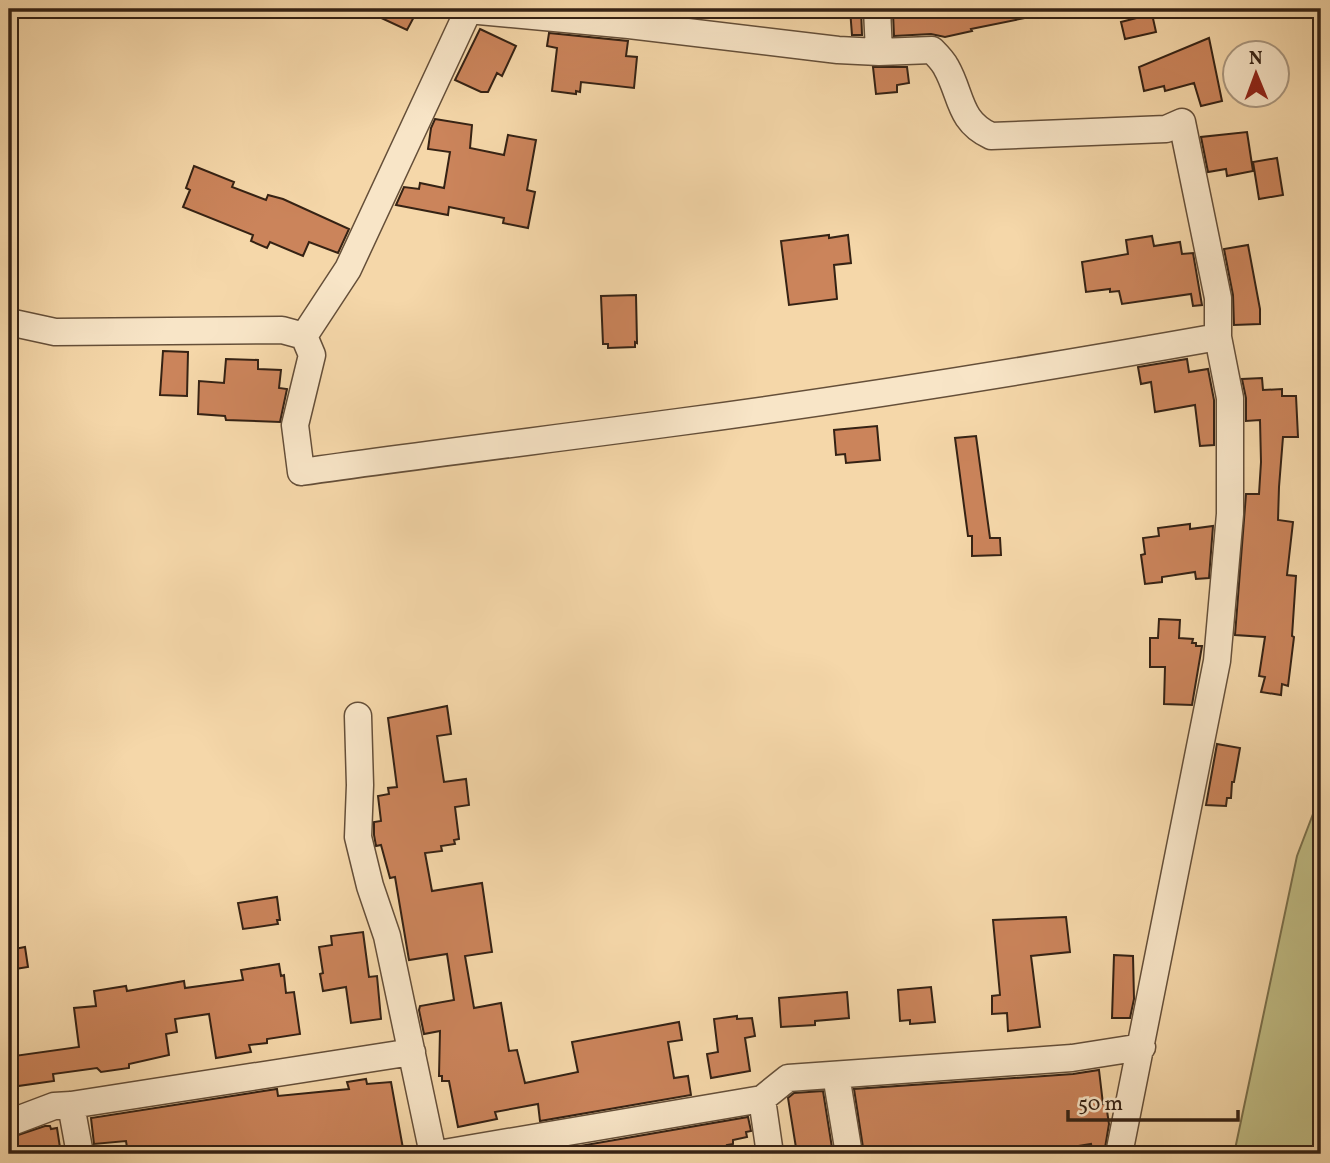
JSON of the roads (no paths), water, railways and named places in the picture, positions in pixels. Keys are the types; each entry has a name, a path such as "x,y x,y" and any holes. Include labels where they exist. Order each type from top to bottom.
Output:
{"street":[{"path":"304,336 348,269 469,9 838,50 932,50 946,66 964,113 977,130 991,136 1166,129 1182,122 1213,271 1218,337 1230,398 1230,514 1217,661 1119,1154"},
{"path":"877,9 879,52"},
{"path":"9,322 55,332 282,330 304,336"},
{"path":"304,336 312,355 295,425 300,472 865,396 1218,337"},
{"path":"358,716 358,837 387,936 433,1154"},
{"path":"438,1154 762,1099 788,1078 1072,1058 1142,1047"},
{"path":"9,1123 54,1106 412,1052"},
{"path":"836,1075 849,1154"},
{"path":"762,1099 771,1154"},
{"path":"71,1105 80,1154"}]}
